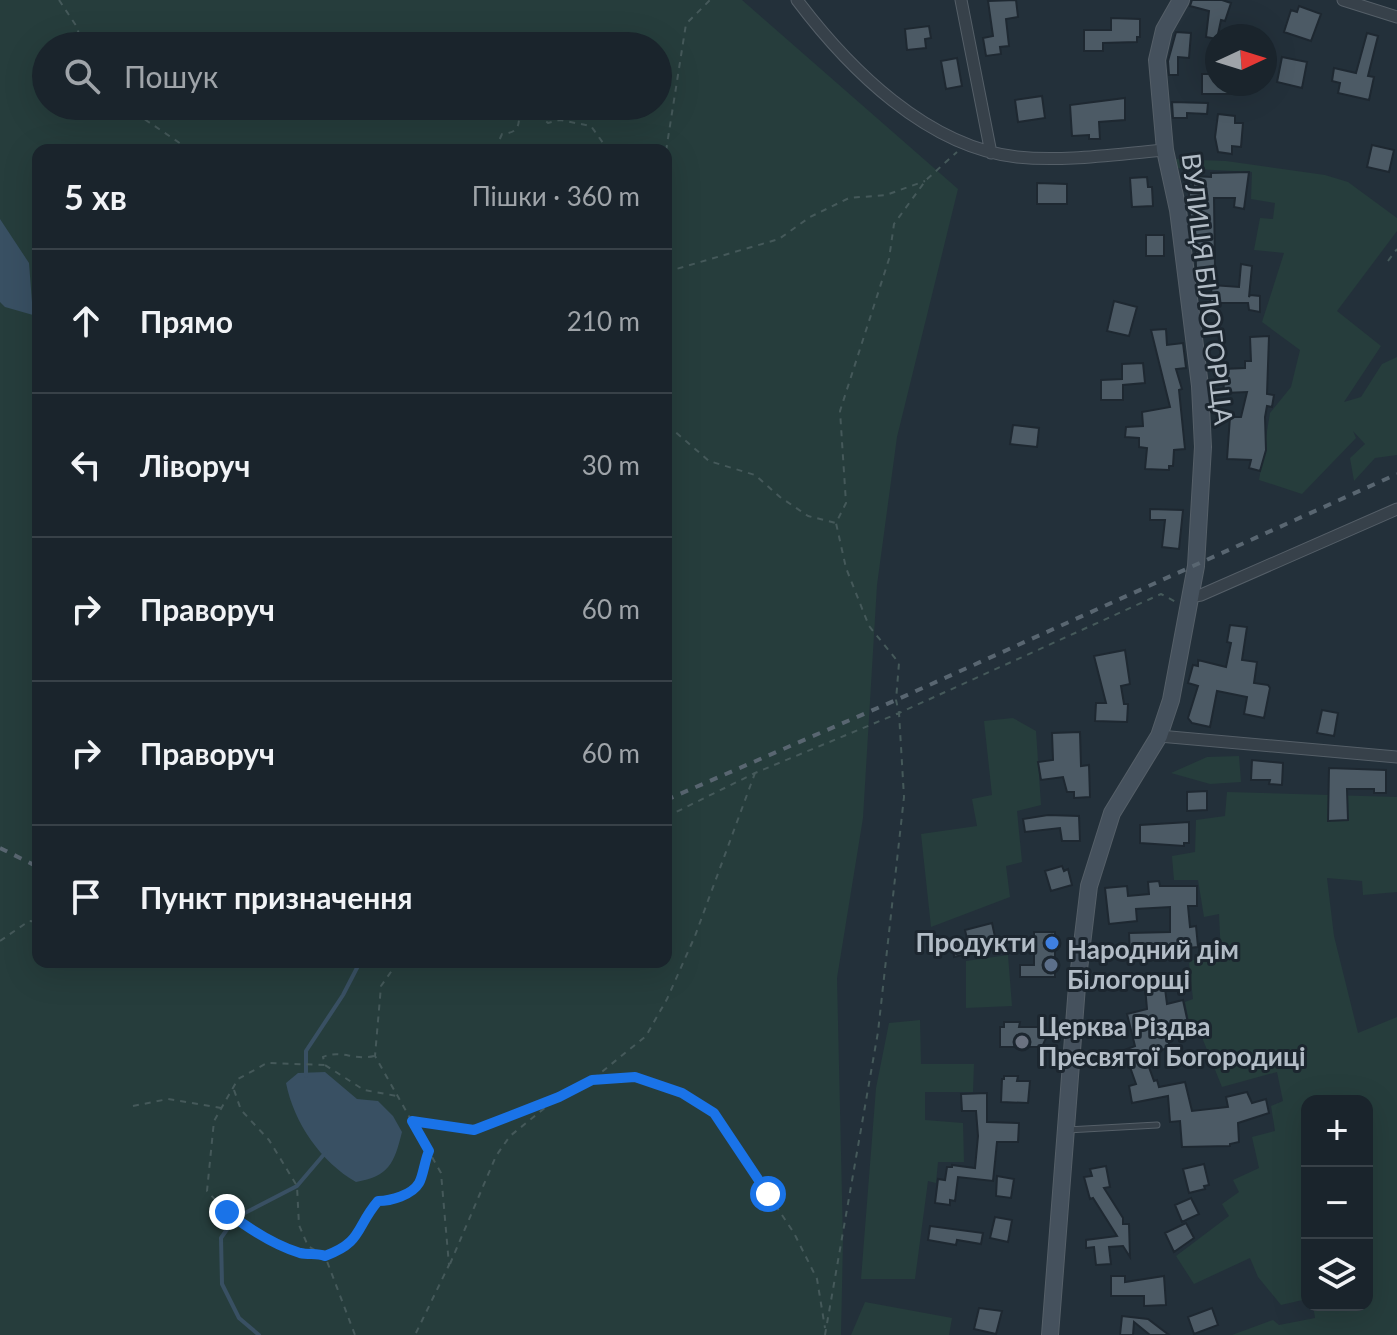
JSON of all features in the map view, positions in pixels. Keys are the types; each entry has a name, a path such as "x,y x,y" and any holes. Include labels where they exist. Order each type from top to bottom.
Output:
{"street":[{"path":"797,0 853,64 901,107 941,134 968,146 1019,157 1075,157 1165,150"},
{"path":"961,0 991,153"},
{"name":"ВУЛИЦЯ БІЛОГОРЩА","path":"1050,1335 1077,986 1089,886 1112,813 1159,736 1171,700 1196,566 1203,447 1200,386 1178,210 1165,150 1157,60 1164,30 1181,0"},
{"path":"1343,0 1397,17"},
{"path":"1188,602 1397,509"},
{"path":"1159,736 1397,757"}],"lane":[{"path":"1066,1130 1157,1125"}],"path":[{"path":"59,0 78,32"},
{"path":"672,113 686,24 710,0"},
{"path":"146,120 181,144"},
{"path":"498,144 502,134 512,133 521,120"},
{"path":"560,120 591,126 604,144"},
{"path":"667,144 671,120"},
{"path":"825,1335 878,1032 904,797 896,700 899,663 869,626 846,568 836,523 846,503 840,411 889,259 894,224 926,180 950,156 968,146"},
{"path":"672,270 779,239 810,217 849,198 886,195 926,180"},
{"path":"1388,261 1397,249"},
{"path":"672,429 709,461 755,475 808,516 836,523"},
{"path":"672,814 755,773 899,713 1161,594 1188,602"},
{"path":"412,1121 474,1130 559,1097 592,1080 646,1036 667,999 695,936 755,773"},
{"path":"0,940 32,921"},
{"path":"394,968 381,986 375,1056 441,1173 449,1265"},
{"path":"325,1065 323,1057 333,1052 361,1059 375,1056"},
{"path":"320,1253 310,1255 285,1248 239,1221 207,1191 214,1121 238,1079 267,1063 325,1065 364,1090 398,1096"},
{"path":"592,1080 635,1077 682,1093 714,1113 794,1233 817,1279 825,1335"},
{"path":"233,1087 241,1110 269,1140 297,1186 299,1225 308,1246 325,1256 355,1335"},
{"path":"415,1335 496,1156 510,1136 559,1097"},
{"path":"133,1106 168,1099 223,1108"},
{"path":"325,1256 344,1249 361,1231 367,1214 378,1201 389,1201 403,1195 420,1182 429,1151"}],"green space":[{"path":"0,0 742,0 958,189 897,437 877,585 863,818 837,978 843,1240 841,1335 0,1335"},
{"path":"1175,159 1226,161 1325,175 1348,182 1397,218 1397,231 1337,311 1381,346 1344,402 1361,397 1382,364 1397,357 1397,455 1375,458 1354,481 1350,458 1365,444 1353,431 1356,438 1302,494 1259,480 1270,413 1291,387 1300,350 1262,322 1284,253 1254,250 1260,218 1273,219 1275,203 1251,199 1252,172 1176,168"},
{"path":"1013,718 1036,731 1041,805 1017,811 1022,862 1006,866 1010,897 931,927 921,834 977,826 972,799 992,795 984,721"},
{"path":"1239,756 1241,782 1210,784 1171,773 1207,757"},
{"path":"1227,792 1397,797 1397,892 1363,895 1362,881 1327,878 1334,936 1358,1033 1397,1017 1397,1335 1232,1335 1273,1320 1279,1325 1315,1318 1314,1311 1373,1311 1373,1095 1301,1095 1301,1300 1281,1305 1258,1277 1250,1258 1194,1284 1176,1256 1229,1216 1222,1204 1239,1192 1233,1180 1259,1168 1252,1137 1275,1131 1271,1106 1283,1101 1277,1072 1222,1087 1201,1035 1192,1036 1185,1002 1193,999 1189,963 1221,956 1219,914 1204,917 1198,880 1174,880 1172,856 1195,852 1196,820 1225,816"},
{"path":"1008,955 1012,1006 966,1008 966,961"},
{"path":"920,1020 921,1064 974,1064 973,1092 925,1092 925,1120 963,1123 964,1162 938,1162 936,1183 928,1181 915,1279 861,1279 876,1088 889,1023"},
{"path":"865,1302 952,1318 949,1335 851,1335"}],"water":[{"path":"0,219 29,263 32,315 5,307 0,302"},
{"path":"325,1072 357,1099 378,1101 393,1116 402,1132 393,1160 376,1176 356,1182 343,1174 311,1140 295,1113 286,1083 298,1073"}],"building":[{"path":"1016,0 1018,17 1006,19 1009,46 1000,47 1001,54 986,56 983,38 993,36 988,1"},
{"path":"1192,0 1231,3 1225,21 1221,20 1220,24 1208,24 1209,11 1190,6"},
{"path":"1299,6 1321,14 1311,41 1284,32 1291,10 1297,12"},
{"path":"1111,18 1140,19 1137,42 1103,43 1103,51 1084,51 1084,30 1111,30"},
{"path":"929,26 931,38 925,39 926,48 907,50 905,29"},
{"path":"1176,32 1191,33 1189,58 1178,57 1178,75 1169,75 1168,61"},
{"path":"1367,33 1378,36 1368,76 1374,77 1369,100 1338,93 1340,83 1332,81 1334,68 1356,73"},
{"path":"1282,57 1307,62 1302,88 1277,82"},
{"path":"957,58 962,86 946,89 941,61"},
{"path":"1202,74 1205,74 1205,94 1202,94"},
{"path":"1042,96 1045,118 1018,122 1015,100"},
{"path":"1125,98 1125,120 1099,122 1100,139 1089,139 1089,135 1072,136 1070,105"},
{"path":"1172,102 1208,103 1207,114 1187,113 1187,118 1173,118"},
{"path":"1218,114 1235,116 1235,123 1243,123 1241,147 1232,146 1232,154 1218,152 1215,137"},
{"path":"1372,145 1394,150 1389,172 1367,167"},
{"path":"1249,172 1244,209 1234,207 1235,198 1214,198 1215,267 1196,268 1195,227 1191,227 1189,205 1189,186 1193,187 1193,176"},
{"path":"1147,177 1148,187 1152,187 1153,206 1132,207 1130,178"},
{"path":"1037,183 1067,184 1067,204 1037,204"},
{"path":"1146,235 1164,235 1164,256 1146,256"},
{"path":"1241,264 1252,266 1249,297 1260,296 1260,312 1249,310 1248,303 1210,303 1212,285 1239,287"},
{"path":"1114,301 1137,307 1129,336 1107,331"},
{"path":"1166,329 1167,345 1183,343 1186,368 1176,369 1182,389 1179,390 1185,449 1174,450 1173,466 1169,466 1169,470 1145,469 1147,448 1139,447 1139,438 1125,437 1126,427 1143,426 1142,412 1170,407 1151,330"},
{"path":"1269,336 1267,394 1274,395 1272,407 1267,406 1266,450 1260,471 1249,468 1251,460 1227,459 1230,417 1241,417 1247,392 1224,393 1223,369 1245,368 1245,361 1251,361 1250,337"},
{"path":"1143,363 1145,383 1123,385 1123,400 1101,400 1101,380 1122,379 1122,364"},
{"path":"1013,425 1039,428 1037,447 1010,444"},
{"path":"1150,509 1183,510 1179,549 1162,547 1165,520 1150,520"},
{"path":"1230,625 1247,627 1242,660 1257,662 1254,683 1270,688 1264,718 1244,714 1247,697 1217,691 1210,727 1192,723 1188,718 1198,686 1188,683 1193,665 1198,666 1198,660 1226,667 1231,643 1227,642"},
{"path":"1125,650 1130,684 1121,686 1124,704 1128,704 1127,722 1095,721 1096,703 1106,703 1094,656"},
{"path":"1322,710 1338,713 1334,736 1317,733"},
{"path":"1080,732 1081,766 1089,765 1090,797 1074,798 1074,792 1067,792 1063,777 1041,780 1038,762 1053,760 1052,733"},
{"path":"1252,760 1283,763 1282,785 1269,784 1270,780 1251,780"},
{"path":"1329,768 1386,770 1386,793 1374,793 1374,789 1347,789 1348,820 1328,821"},
{"path":"1207,791 1207,810 1187,811 1187,792"},
{"path":"1048,815 1079,816 1080,841 1062,841 1060,828 1025,832 1023,819"},
{"path":"1189,822 1189,843 1184,843 1184,846 1140,843 1140,825"},
{"path":"1062,866 1064,871 1068,869 1072,885 1051,891 1045,871"},
{"path":"1159,881 1160,886 1197,886 1197,906 1188,906 1190,927 1196,926 1198,947 1189,948 1190,954 1130,955 1129,933 1170,932 1170,907 1136,909 1137,921 1109,924 1105,888 1127,886 1128,896 1149,894 1148,882"},
{"path":"992,923 997,946 954,957 953,944 968,943 965,930"},
{"path":"1034,932 1055,932 1055,977 1020,977 1020,965 1034,965"},
{"path":"1163,973 1167,1004 1183,1000 1188,1023 1183,1024 1183,1028 1165,1031 1170,1047 1145,1056 1154,1081 1157,1080 1159,1087 1185,1082 1192,1111 1228,1107 1226,1097 1247,1092 1252,1103 1266,1099 1269,1113 1238,1123 1239,1142 1230,1146 1182,1147 1180,1121 1170,1122 1168,1096 1132,1103 1129,1086 1136,1084 1124,1050 1135,1046 1127,1014 1147,1009 1144,975"},
{"name":"Церква Різдва Пресвятої Богородиці","path":"1004,1022 1020,1022 1019,1027 1042,1027 1047,1036 1042,1047 1000,1047 1000,1027 1004,1027"},
{"path":"1004,1076 1018,1076 1017,1081 1030,1081 1028,1103 1001,1102"},
{"path":"987,1093 987,1122 1019,1123 1018,1142 997,1142 993,1181 958,1177 955,1201 950,1200 950,1205 935,1203 938,1179 945,1180 947,1167 975,1168 978,1136 976,1111 962,1111 961,1094"},
{"path":"1204,1164 1209,1185 1189,1193 1183,1169"},
{"path":"1106,1166 1110,1187 1104,1188 1123,1218 1123,1224 1129,1224 1130,1257 1123,1246 1109,1247 1111,1264 1096,1265 1094,1247 1086,1248 1086,1240 1117,1236 1093,1198 1090,1199 1084,1177 1092,1176 1090,1169"},
{"path":"997,1176 1014,1179 1011,1198 996,1196"},
{"path":"1191,1198 1199,1214 1182,1222 1175,1205"},
{"path":"995,1217 1012,1220 1008,1242 990,1238"},
{"path":"1186,1223 1194,1238 1174,1252 1165,1233"},
{"path":"930,1226 983,1233 981,1244 957,1240 956,1245 928,1240"},
{"path":"1111,1276 1125,1276 1125,1282 1164,1276 1166,1305 1144,1306 1144,1296 1111,1296"},
{"path":"979,1308 1002,1311 996,1334 974,1329"},
{"path":"1212,1308 1218,1325 1194,1334 1188,1317"},
{"path":"1122,1316 1148,1319 1169,1335 1150,1335 1134,1322 1133,1335 1120,1335"}],"waterway":[{"path":"306,1076 306,1051 357,968"},
{"path":"259,1335 239,1318 222,1284 221,1238 235,1218 297,1186 326,1152"}],"railway":[{"path":"672,797 1397,474"},
{"path":"0,848 32,864"}],"place":[{"name":"Продукти","path":"1052,943"},
{"name":"Народний дім Білогорщі","path":"1051,965"},
{"name":"Церква Різдва Пресвятої Богородиці","path":"1022,1042"}],"route":[{"path":"227,1212 285,1248 325,1256 344,1249 361,1231 367,1214 378,1201 389,1201 403,1195 420,1182 429,1151 412,1121 474,1130 559,1097 592,1080 635,1077 682,1093 714,1113 768,1194"}]}
